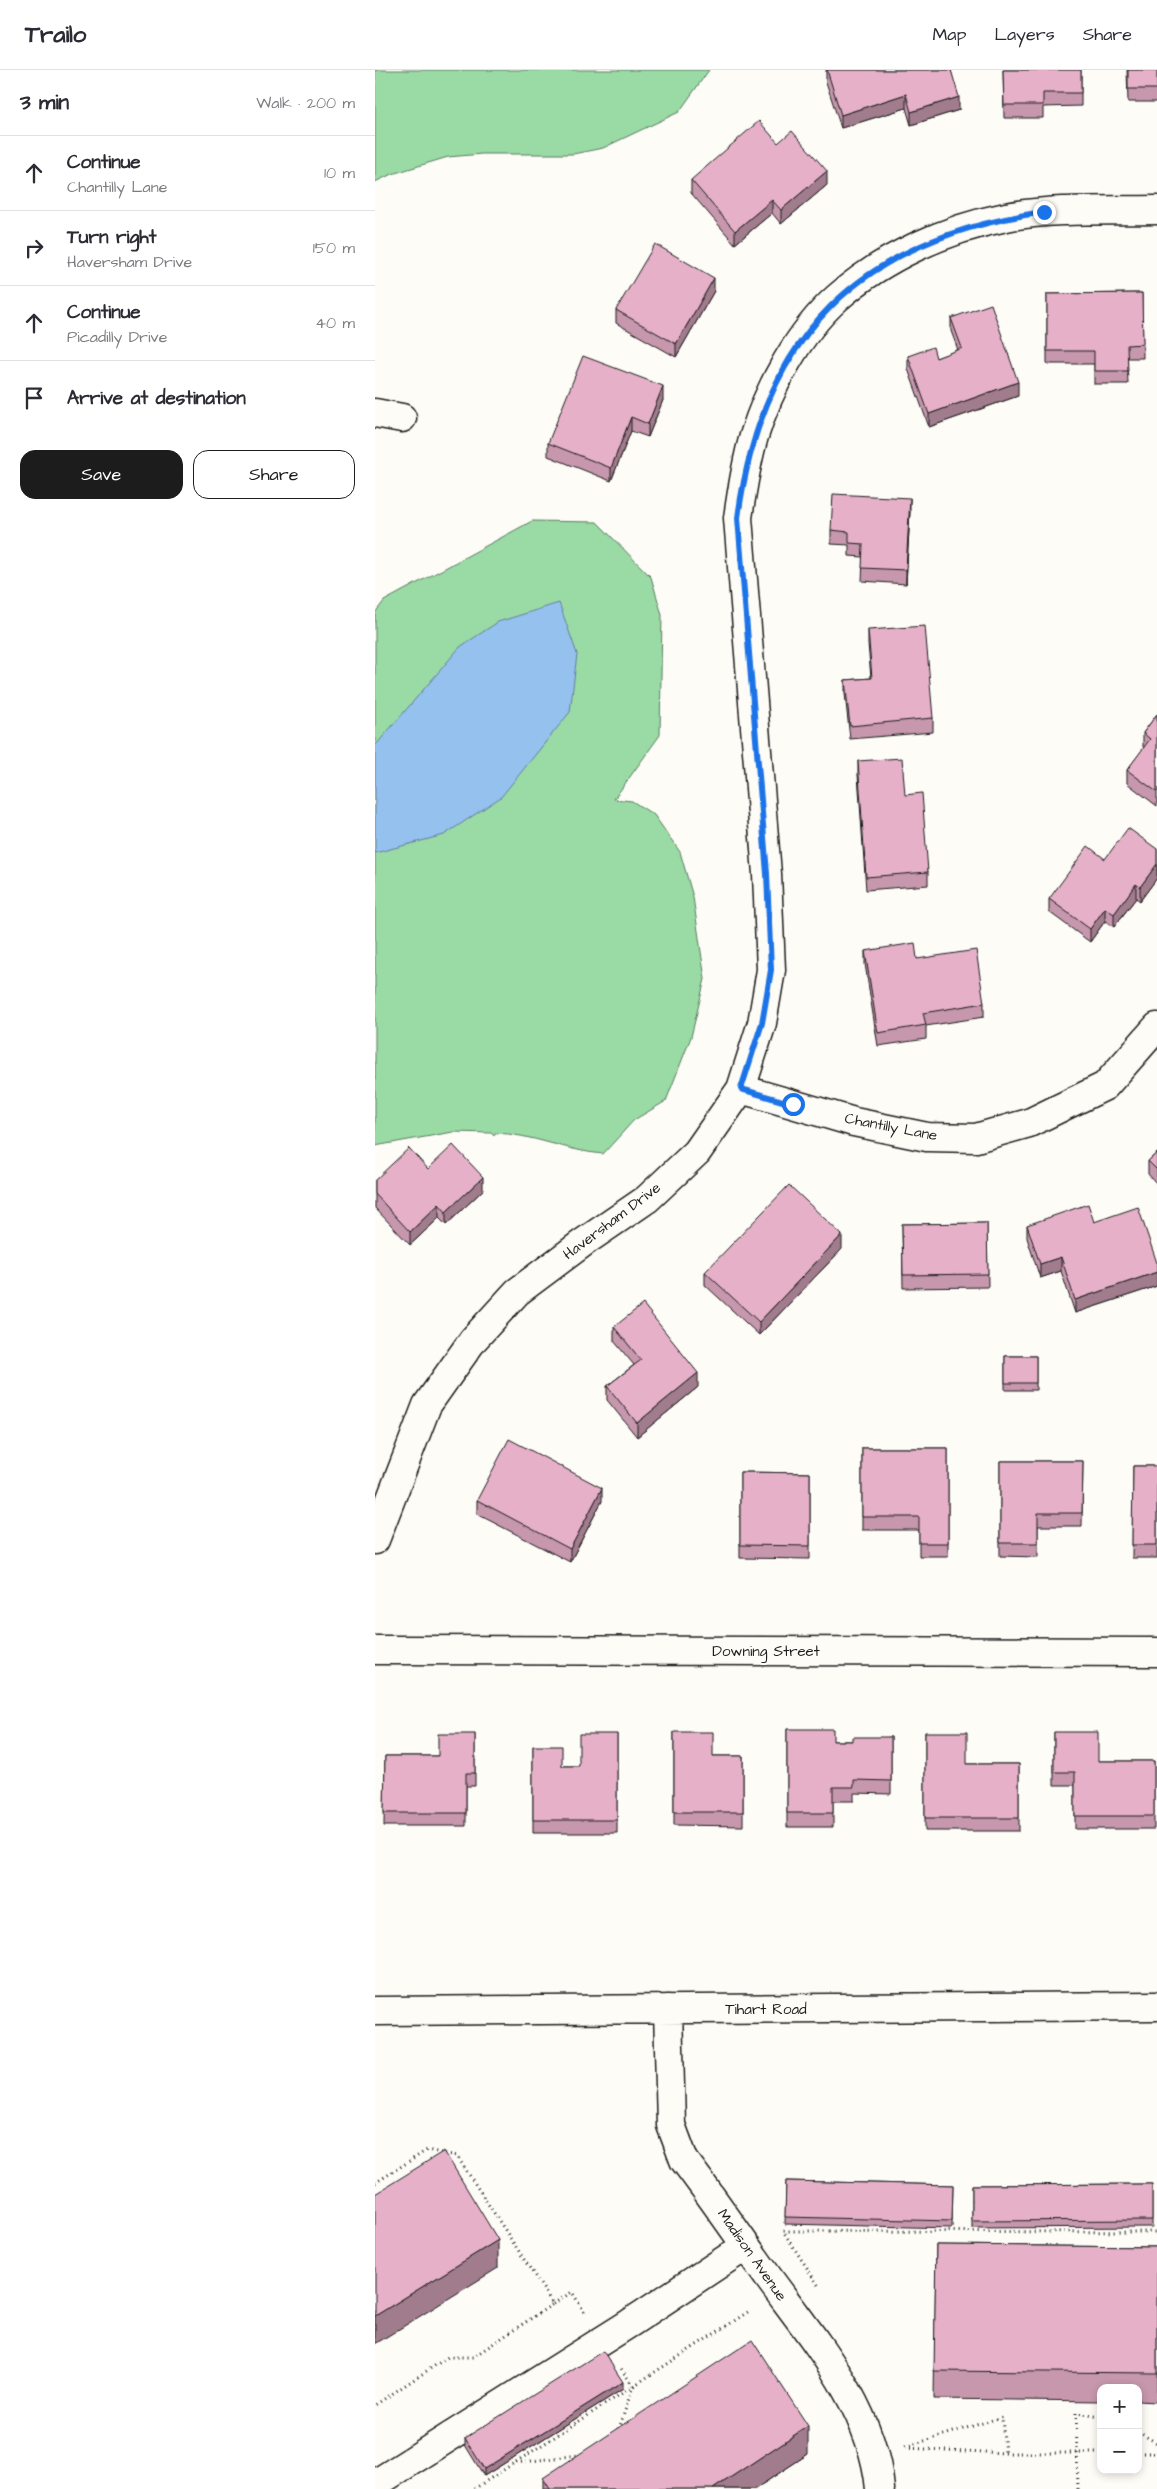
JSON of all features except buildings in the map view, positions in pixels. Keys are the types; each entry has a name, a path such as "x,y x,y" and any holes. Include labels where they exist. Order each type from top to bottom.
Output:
{"street":[{"name":"Haversham Drive","path":"375,1540 427,1405 473,1340 517,1292 583,1242 647,1199 697,1152 741,1089 762,1023 771,970 767,874 738,518 744,476 752,443 770,396 794,352 811,328 837,298 866,276 898,256 968,227 1006,217 1044,212 1157,210"},
{"path":"375,413 402,418"},
{"name":"Chantilly Lane","path":"741,1089 863,1124 927,1137 975,1138 1029,1122 1105,1086 1157,1027"},
{"name":"Downing Street","path":"375,1650 1157,1652"},
{"name":"Tihart Road","path":"375,2011 1157,2006"},
{"name":"Madison Avenue","path":"668,2009 671,2125 676,2142 684,2160 815,2342 860,2413 879,2473 880,2489"},
{"path":"375,2484 623,2327 746,2246"}],"path":[{"path":"375,2182 427,2150 457,2156 553,2304 473,2357 449,2357 375,2404"},
{"path":"820,2289 783,2231 1157,2232"},
{"path":"474,2489 754,2308"},
{"path":"618,2433 633,2386"},
{"path":"1078,2489 1076,2413 1097,2416"},
{"path":"902,2448 1002,2417 1005,2453"},
{"path":"1142,2434 1157,2443"},
{"path":"900,2440 905,2456"},
{"path":"902,2448 1005,2453 1097,2453"},
{"path":"1142,2453 1157,2452"},
{"path":"513,2464 582,2455"}],"green space":[{"path":"375,70 709,70 679,112 603,148 573,154 482,154 448,157 392,174 375,182"},
{"path":"532,521 597,522 651,577 662,615 660,735 614,799 632,801 654,815 680,852 693,897 705,979 691,1037 666,1101 634,1120 603,1154 576,1150 522,1136 495,1133 494,1136 491,1133 453,1132 375,1146 375,613 384,601"}],"water":[{"path":"559,603 577,654 570,712 501,797 444,835 375,853 375,746 460,647 498,622"}],"route":[{"path":"793,1104 741,1089 762,1023 771,970 767,874 738,518 744,476 754,435 770,396 788,361 811,328 837,298 866,276 898,256 932,240 968,227 1006,217 1044,212"}]}
